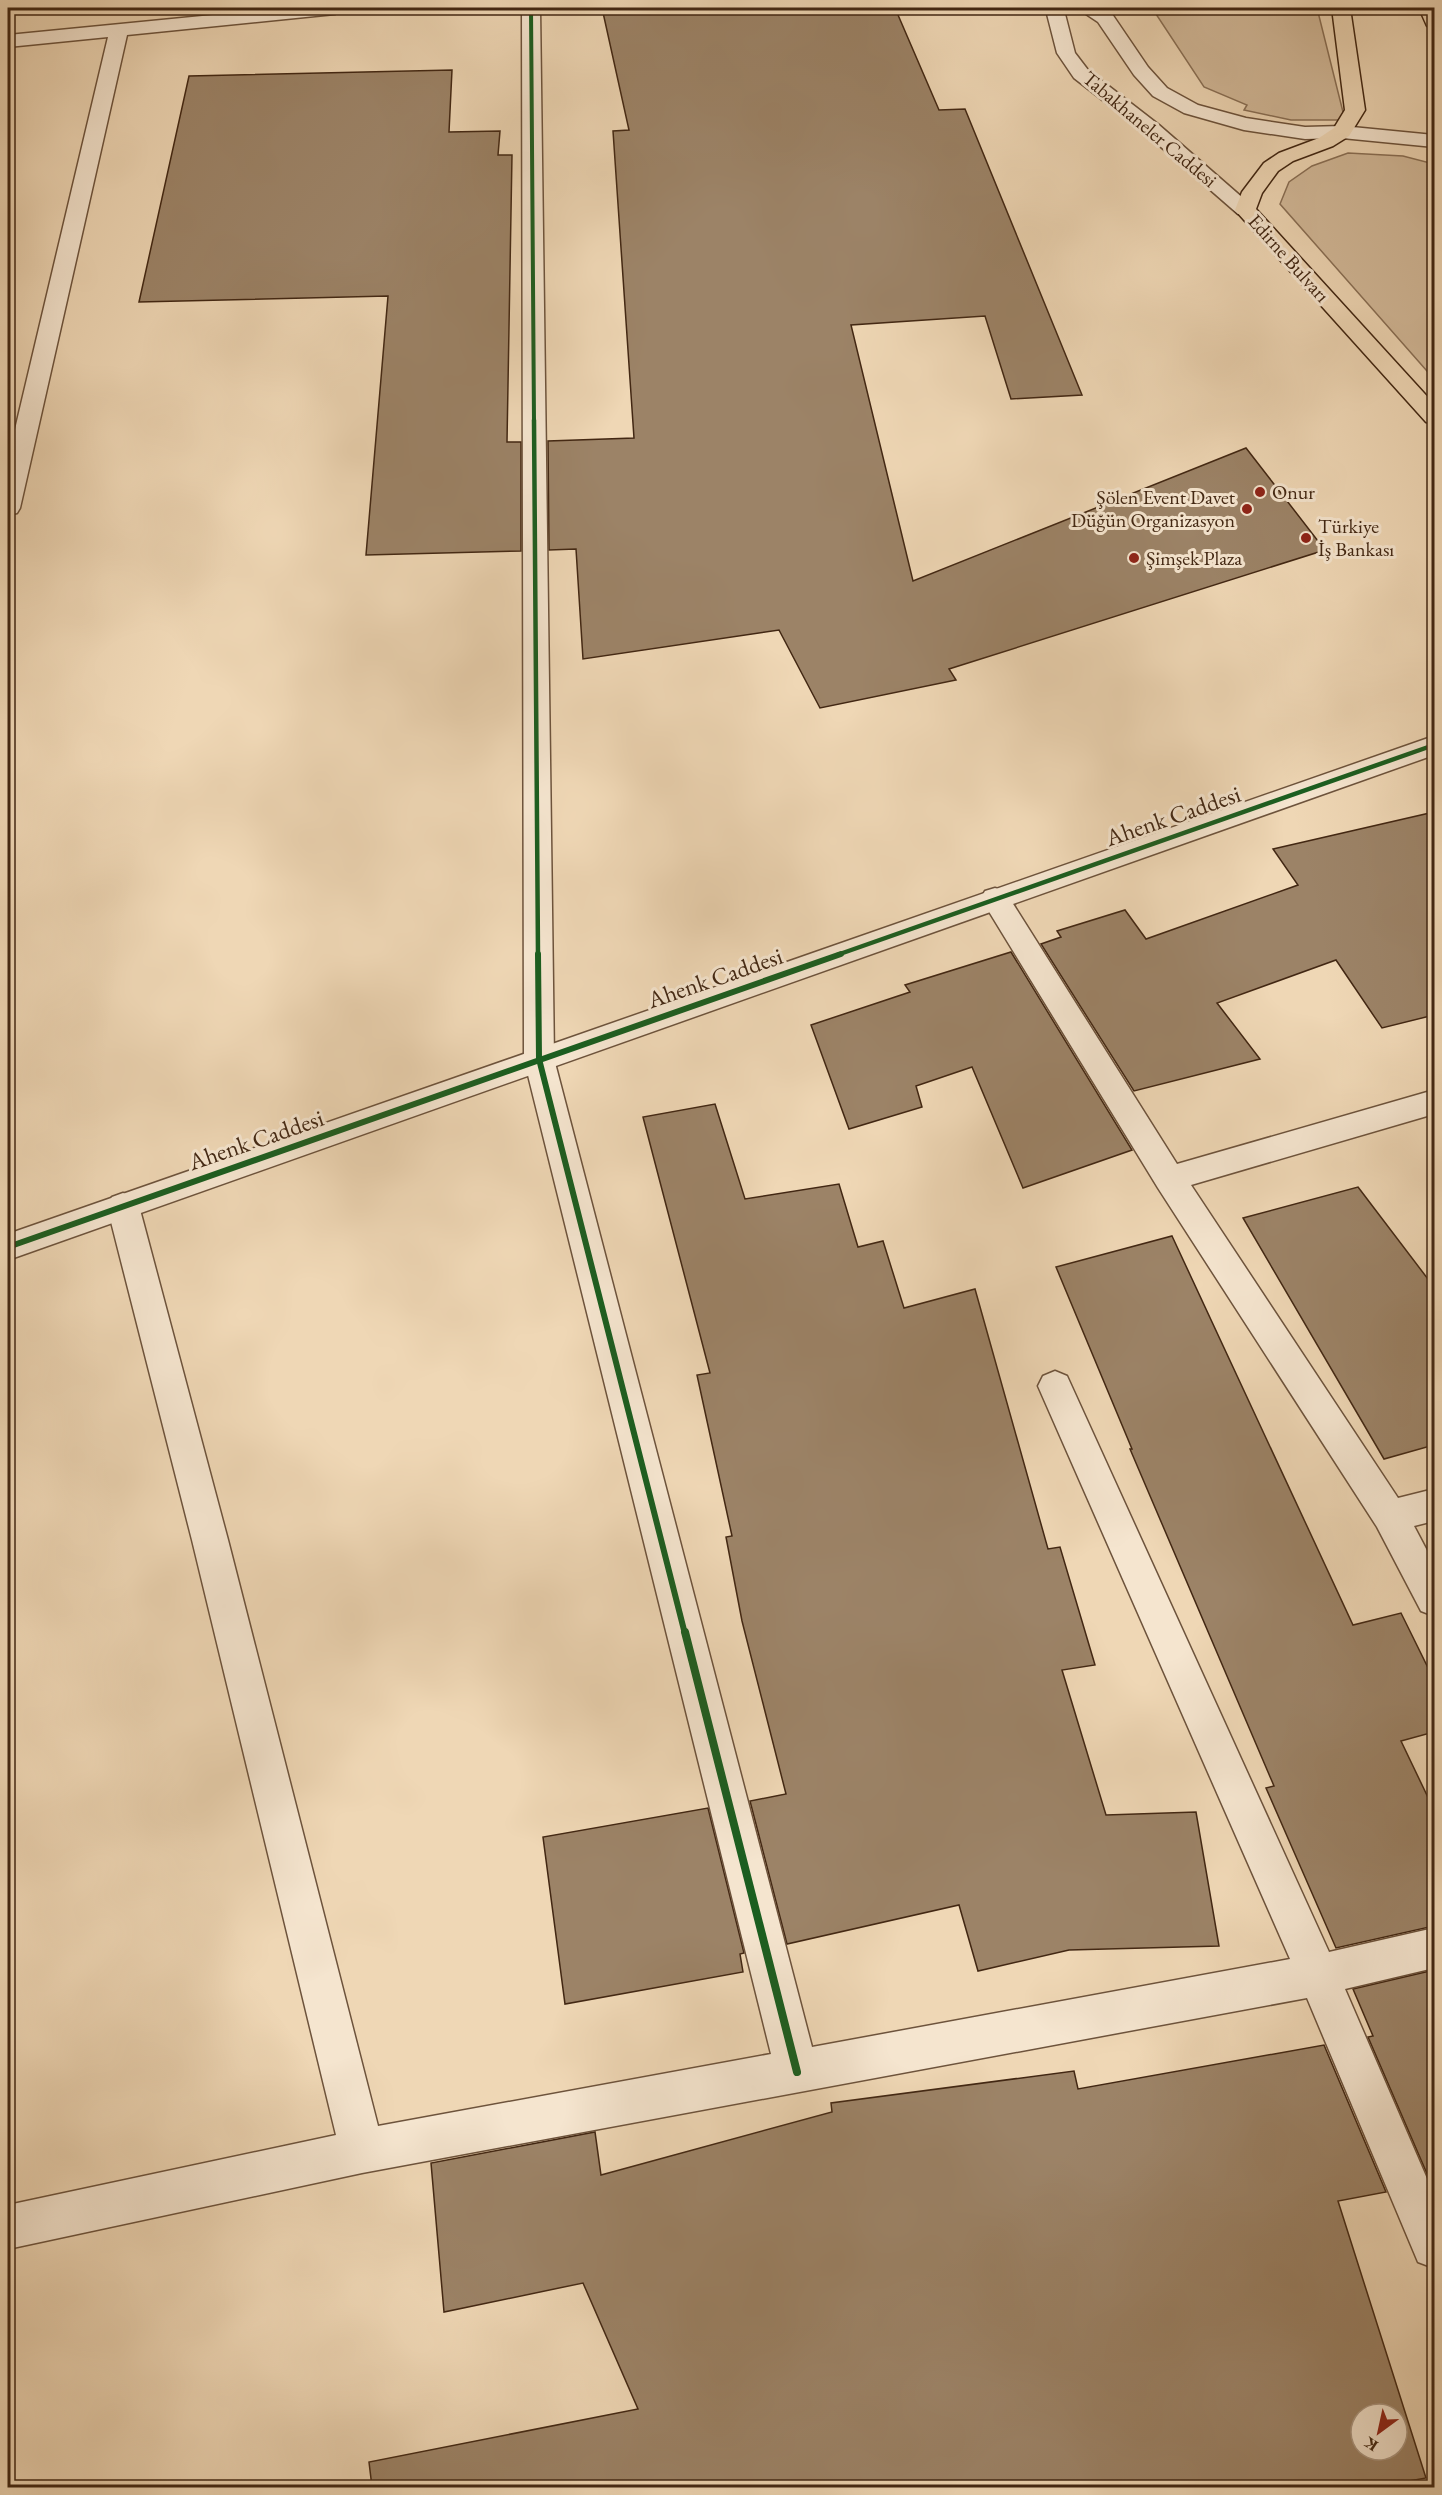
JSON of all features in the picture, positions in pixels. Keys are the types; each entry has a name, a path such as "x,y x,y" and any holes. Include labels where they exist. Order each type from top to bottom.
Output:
{"highway":[{"path":"1341,8 1355,110 1342,132"},
{"path":"1428,8 1434,22"},
{"name":"Edirne Bulvarı","path":"1342,132 1326,142 1286,157 1271,167 1252,192 1245,210 1434,417"}],"street":[{"path":"8,41 335,8"},
{"path":"531,8 539,1059 797,2072"},
{"name":"Tabakhaneler Caddesi","path":"1061,8 1056,14 1066,53 1082,74 1141,120 1245,210"},
{"name":"Tabakhaneler Caddesi","path":"1086,8 1105,18 1141,71 1160,92 1191,109 1244,124 1294,132 1342,132 1434,141"},
{"path":"8,508 119,30"},
{"path":"1141,120 1155,113 1191,109"},
{"name":"Ahenk Caddesi","path":"8,1246 1434,745"},
{"path":"996,898 1169,1179 1390,1516 1434,1599"},
{"path":"1169,1179 1434,1102"},
{"path":"123,1206 210,1540 362,2151"},
{"path":"1055,1386 1318,1975 1434,2246"},
{"path":"1390,1516 1434,1505"},
{"path":"8,2227 362,2151 1318,1975 1434,1948"}],"shaded area":[{"path":"1152,8 1317,8 1345,120 1291,120 1244,110 1247,105 1204,87"},
{"path":"1348,153 1403,156 1434,164 1434,379 1280,204 1289,182 1312,166"}],"building":[{"path":"602,8 895,8 939,110 965,109 1082,395 1011,399 985,316 851,325 913,581 1246,448 1325,550 949,669 956,680 820,708 779,630 583,659 576,549 549,550 548,441 634,438 613,131 629,130"},
{"path":"452,70 449,132 500,131 498,155 512,155 507,442 521,442 521,551 366,555 388,296 139,302 189,76"},
{"path":"1434,812 1434,1015 1382,1028 1336,960 1217,1003 1260,1059 1134,1091 1041,944 1061,937 1057,931 1125,910 1146,939 1298,885 1273,849"},
{"path":"1011,952 1132,1150 1023,1188 972,1067 916,1086 922,1107 849,1129 811,1025 910,992 905,985"},
{"path":"715,1104 745,1199 839,1184 858,1247 883,1241 904,1308 975,1289 1048,1549 1060,1547 1095,1665 1062,1670 1106,1815 1196,1812 1219,1946 1069,1950 978,1971 959,1905 787,1944 750,1801 786,1794 742,1621 726,1537 732,1536 697,1375 710,1373 643,1117"},
{"path":"1358,1187 1434,1287 1434,1445 1384,1459 1243,1218"},
{"path":"1172,1236 1353,1625 1401,1613 1434,1680 1434,1732 1401,1741 1434,1810 1434,1926 1336,1948 1266,1788 1274,1786 1130,1449 1132,1449 1056,1267"},
{"path":"708,1808 744,1953 740,1954 743,1972 565,2004 543,1837"},
{"path":"1434,1970 1434,2182 1431,2183 1368,2037 1373,2036 1353,1989"},
{"path":"1324,2045 1386,2192 1338,2201 1402,2402 1349,2402 1349,2462 1409,2462 1409,2424 1426,2478 1376,2487 372,2487 369,2462 638,2409 583,2283 444,2312 431,2163 595,2132 601,2175 832,2112 831,2103 1074,2071 1078,2089"}],"cycle path":[{"path":"531,8 539,1059 797,2072"},
{"path":"8,1247 1434,745"}],"place":[{"name":"Onur","path":"1260,492"},
{"name":"Şölen Event Davet Düğün Organizasyon","path":"1247,509"},
{"name":"Türkiye İş Bankası","path":"1306,538"},
{"name":"Şimşek Plaza","path":"1134,558"}]}
